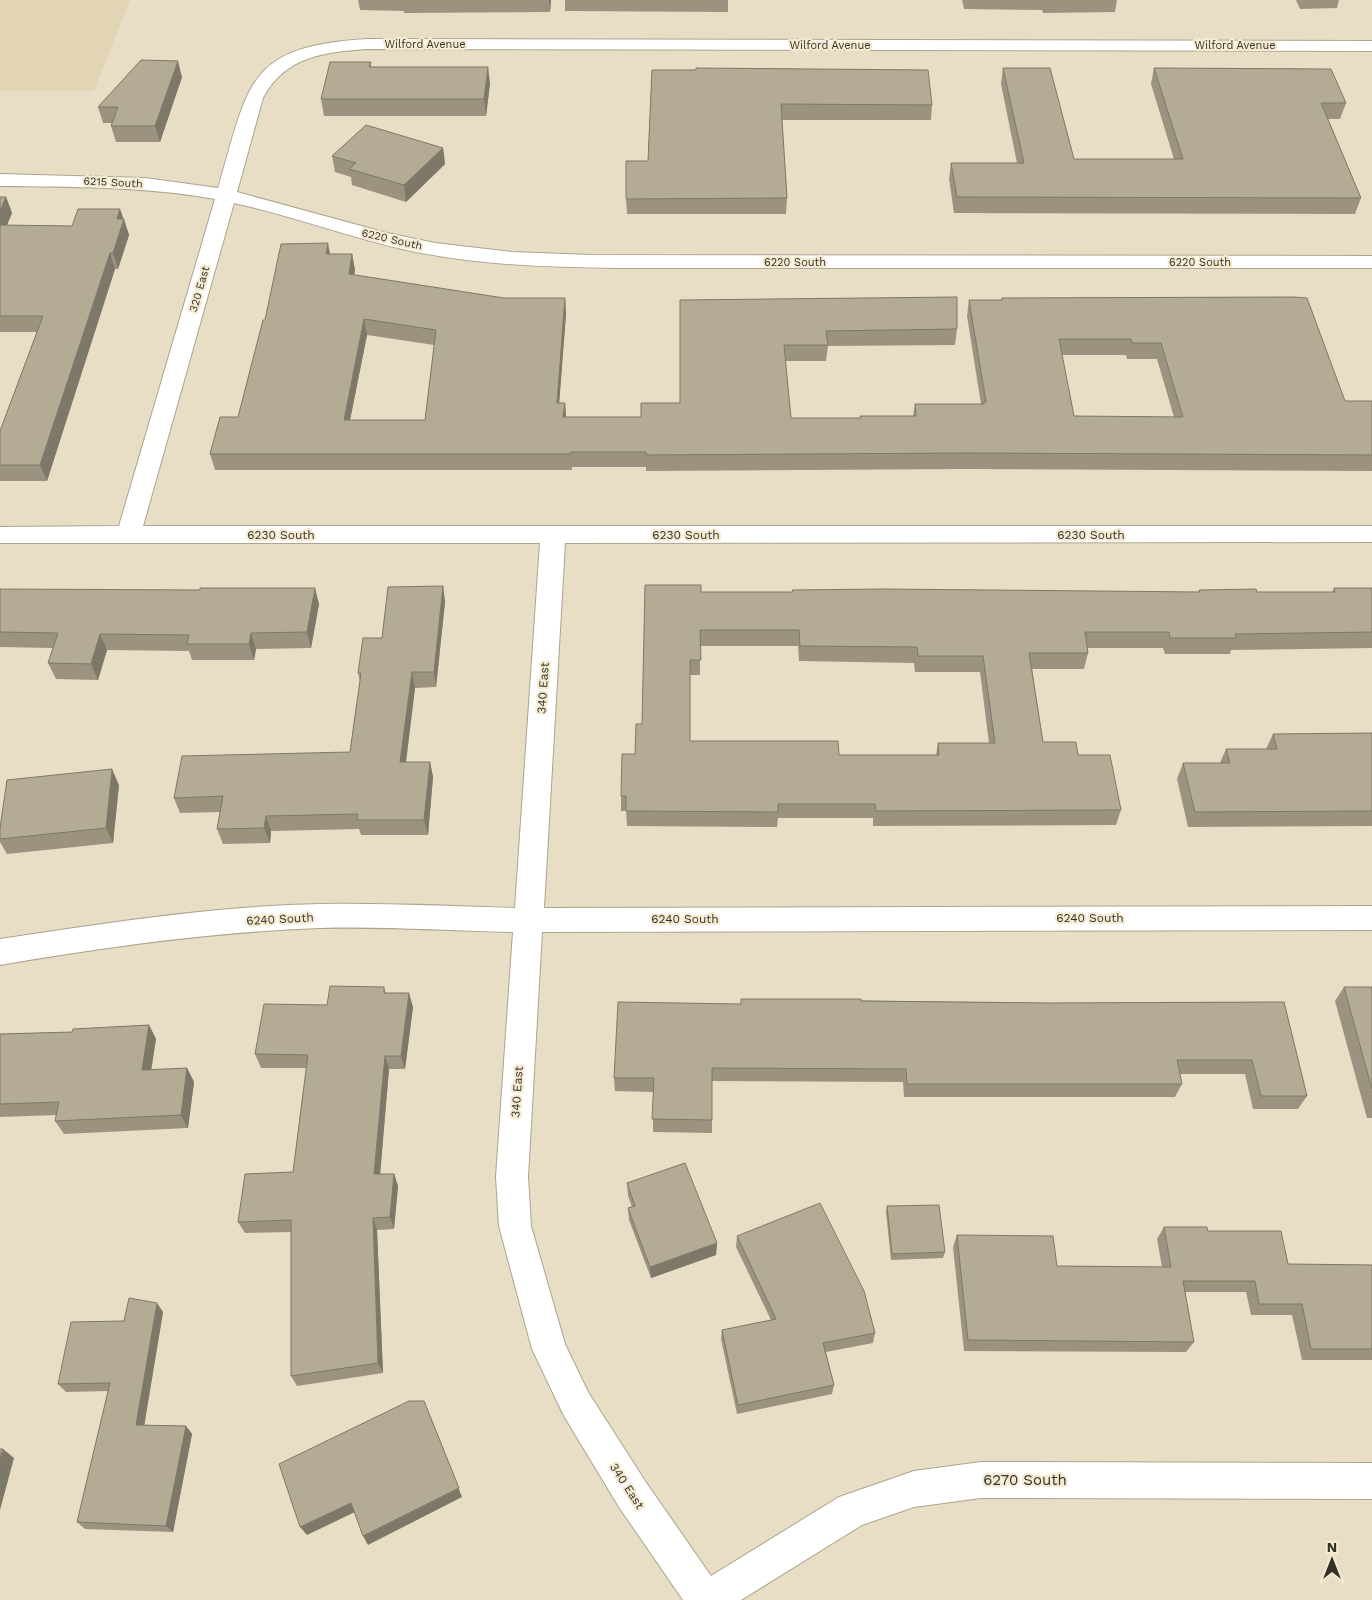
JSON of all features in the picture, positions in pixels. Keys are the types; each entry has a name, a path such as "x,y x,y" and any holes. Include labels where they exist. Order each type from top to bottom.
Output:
{"street":[{"name":"Wilford Avenue","path":"291,59 315,50 368,44 1372,46"},
{"name":"320 East","path":"129,534 258,86 271,71 291,59"},
{"name":"6215 South","path":"0,180 145,184 193,189 226,196"},
{"name":"6220 South","path":"226,196 259,202 411,245 458,254 520,260 646,262 1372,262"},
{"name":"6230 South","path":"0,535 1372,534"},
{"name":"340 East","path":"553,535 512,1177 515,1226 548,1349 576,1404 632,1494 706,1600"},
{"name":"6240 South","path":"0,952 106,935 265,919 321,916 400,916 527,920 1372,918"},
{"name":"6270 South","path":"706,1600 852,1510 914,1489 980,1480 1372,1480"}],"shaded area":[{"path":"0,0 130,0 94,91 0,91"}],"building":[{"path":"141,60 178,61 155,126 111,126 118,107 98,107"},
{"path":"330,62 371,62 369,67 488,67 484,99 321,99"},
{"path":"696,68 928,70 932,105 781,104 787,198 626,199 626,161 648,161 652,70 696,70"},
{"path":"1003,68 1050,68 1074,159 1183,159 1154,68 1331,69 1346,103 1321,103 1361,198 957,197 951,163 1024,163"},
{"path":"366,125 443,148 404,185 349,169 356,163 332,156"},
{"path":"0,197 6,197 0,211"},
{"path":"78,209 120,209 117,219 124,219 113,253 110,253 40,465 0,465 0,431 43,316 0,316 0,225 72,226"},
{"path":"328,243 326,254 352,254 349,274 504,298 565,298 557,403 565,403 563,417 641,417 641,403 680,403 680,300 957,297 957,329 826,331 828,345 784,345 791,418 861,418 860,416 916,416 915,404 984,404 986,402 969,300 1002,300 1002,298 1307,298 1345,401 1372,401 1372,455 969,453 646,455 646,452 571,452 571,454 210,454 220,417 238,417 263,320 265,320 281,244","holes":["364,319 436,330 425,420 344,420","1059,339 1131,339 1132,343 1161,343 1183,417 1074,416"]},
{"path":"645,585 701,585 701,592 793,592 792,590 883,589 1200,592 1199,590 1256,589 1257,592 1335,592 1334,588 1372,588 1372,632 1235,634 1236,638 1170,638 1169,632 1085,632 1088,653 1029,653 1043,742 1076,742 1078,755 1110,755 1121,810 876,811 875,804 778,804 778,812 626,811 626,796 621,796 622,754 635,754 636,724 642,724","holes":["700,630 799,630 800,646 917,647 918,656 983,656 995,743 938,743 939,755 839,755 838,741 690,741 690,660 701,660"]},
{"path":"443,586 434,672 412,672 400,762 430,762 424,820 357,820 358,814 266,816 264,828 217,829 223,796 174,798 182,756 350,752 361,673 358,673 363,638 382,638 388,587"},
{"path":"200,588 315,588 307,632 251,633 249,644 187,644 189,635 100,634 91,664 48,663 58,633 0,632 0,589 200,590"},
{"path":"1372,733 1372,811 1195,812 1183,763 1230,763 1226,749 1277,749 1273,734"},
{"path":"112,769 106,828 0,839 7,780"},
{"path":"330,986 384,987 384,993 409,993 401,1056 385,1056 374,1174 394,1174 390,1217 373,1218 378,1363 291,1376 291,1220 238,1222 245,1174 293,1172 308,1055 255,1054 264,1004 327,1005"},
{"path":"1344,987 1372,987 1372,1089"},
{"path":"741,999 861,999 861,1001 1049,1003 1284,1002 1307,1096 1261,1096 1252,1060 1177,1060 1182,1084 907,1084 906,1069 712,1068 712,1120 652,1119 654,1078 614,1078 618,1002 741,1004"},
{"path":"149,1025 142,1070 187,1068 181,1115 55,1121 59,1102 0,1104 0,1034 72,1032 73,1029"},
{"path":"685,1163 717,1243 650,1267 628,1208 635,1206 627,1183"},
{"path":"820,1203 864,1291 875,1333 823,1343 834,1385 738,1405 722,1330 776,1319 737,1236"},
{"path":"939,1205 945,1252 892,1254 887,1206"},
{"path":"1164,1227 1207,1227 1208,1231 1281,1231 1288,1264 1372,1265 1372,1349 1311,1349 1302,1304 1259,1304 1255,1281 1183,1281 1194,1342 968,1340 957,1235 1053,1236 1057,1266 1171,1267"},
{"path":"129,1298 157,1303 136,1425 186,1426 166,1526 77,1522 110,1383 58,1384 71,1322 124,1321"},
{"path":"409,1401 424,1401 459,1488 363,1536 351,1503 300,1527 279,1464"},
{"path":"0,1449 3,1449 0,1460"}]}
